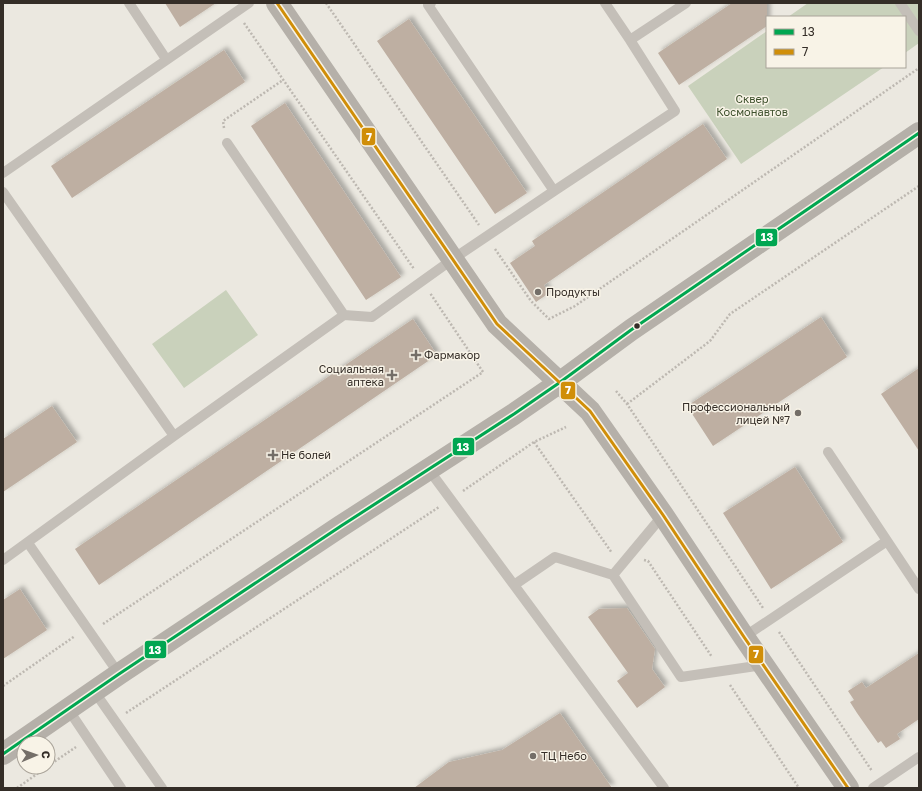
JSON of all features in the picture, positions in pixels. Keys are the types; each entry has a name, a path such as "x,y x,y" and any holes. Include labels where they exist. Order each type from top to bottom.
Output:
{"main road":[{"path":"277,3 497,324 590,410 848,788"},
{"path":"3,754 119,674 559,382 637,325 919,133"}],"lane":[{"path":"128,3 166,59"},
{"path":"3,173 249,3"},
{"path":"430,3 428,4 554,191"},
{"path":"3,560 344,315 372,317 452,259 675,111 605,3"},
{"path":"630,40 686,3"},
{"path":"900,3 919,30"},
{"path":"227,143 344,315"},
{"path":"3,192 174,436"},
{"path":"828,452 919,589"},
{"path":"428,470 664,788"},
{"path":"613,575 663,515"},
{"path":"744,637 888,541"},
{"path":"28,543 119,674"},
{"path":"514,585 555,557 613,575 681,676 763,665"},
{"path":"94,691 162,788"},
{"path":"68,709 121,788"},
{"path":"877,786 919,757"}],"path":[{"path":"326,3 487,236 530,302 549,319 581,301 919,68"},
{"path":"3,686 75,636 91,633 483,372 422,280 236,11"},
{"path":"227,143 223,121 283,80"},
{"path":"627,404 710,341 730,314 919,186"},
{"path":"616,391 627,404 771,619 877,786"},
{"path":"115,721 451,500 534,442 566,427"},
{"path":"534,442 613,554 648,561 799,788"},
{"path":"56,761 88,739"},
{"path":"17,788 36,775"}],"green space":[{"path":"808,3 919,3 919,43 906,52 906,16 789,16"},
{"name":"Сквер Космонавтов","path":"766,32 766,68 883,68 741,164 688,86"},
{"path":"226,290 258,335 184,388 152,344"}],"building":[{"path":"165,3 216,3 180,27"},
{"path":"732,3 767,3 766,27 679,85 658,53"},
{"path":"409,19 527,193 495,214 377,41"},
{"path":"224,50 245,82 72,198 51,166"},
{"path":"285,103 401,277 366,300 251,126"},
{"path":"703,124 727,159 544,285 549,293 536,302 510,263 535,246 532,241"},
{"path":"821,317 847,357 713,446 687,406"},
{"path":"413,319 437,355 99,585 75,549"},
{"path":"919,368 919,451 881,394"},
{"path":"52,406 77,442 3,492 3,439"},
{"path":"795,467 843,542 771,589 723,513"},
{"path":"20,589 47,630 3,659 3,600"},
{"path":"627,608 655,649 652,669 665,687 637,708 617,681 628,673 588,617 599,609"},
{"path":"919,653 919,719 897,734 900,739 886,748 881,741 878,743 857,713 850,702 854,700 848,691 862,682 866,688"},
{"name":"ТЦ Небо","path":"560,713 612,788 414,788 449,762 502,750"}],"transit line":[{"name":"7","path":"277,3 497,324 590,411 663,515 744,637 848,788"},
{"name":"13","path":"3,754 119,674 341,526 514,414 631,330 919,133"}],"place":[{"name":"Продукты","path":"538,292"},
{"name":"Фармакор","path":"416,355"},
{"name":"Социальная аптека","path":"392,375"},
{"name":"Профессиональный лицей №7","path":"798,413"},
{"name":"Не болей","path":"273,455"},
{"name":"ТЦ Небо","path":"533,756"}]}
